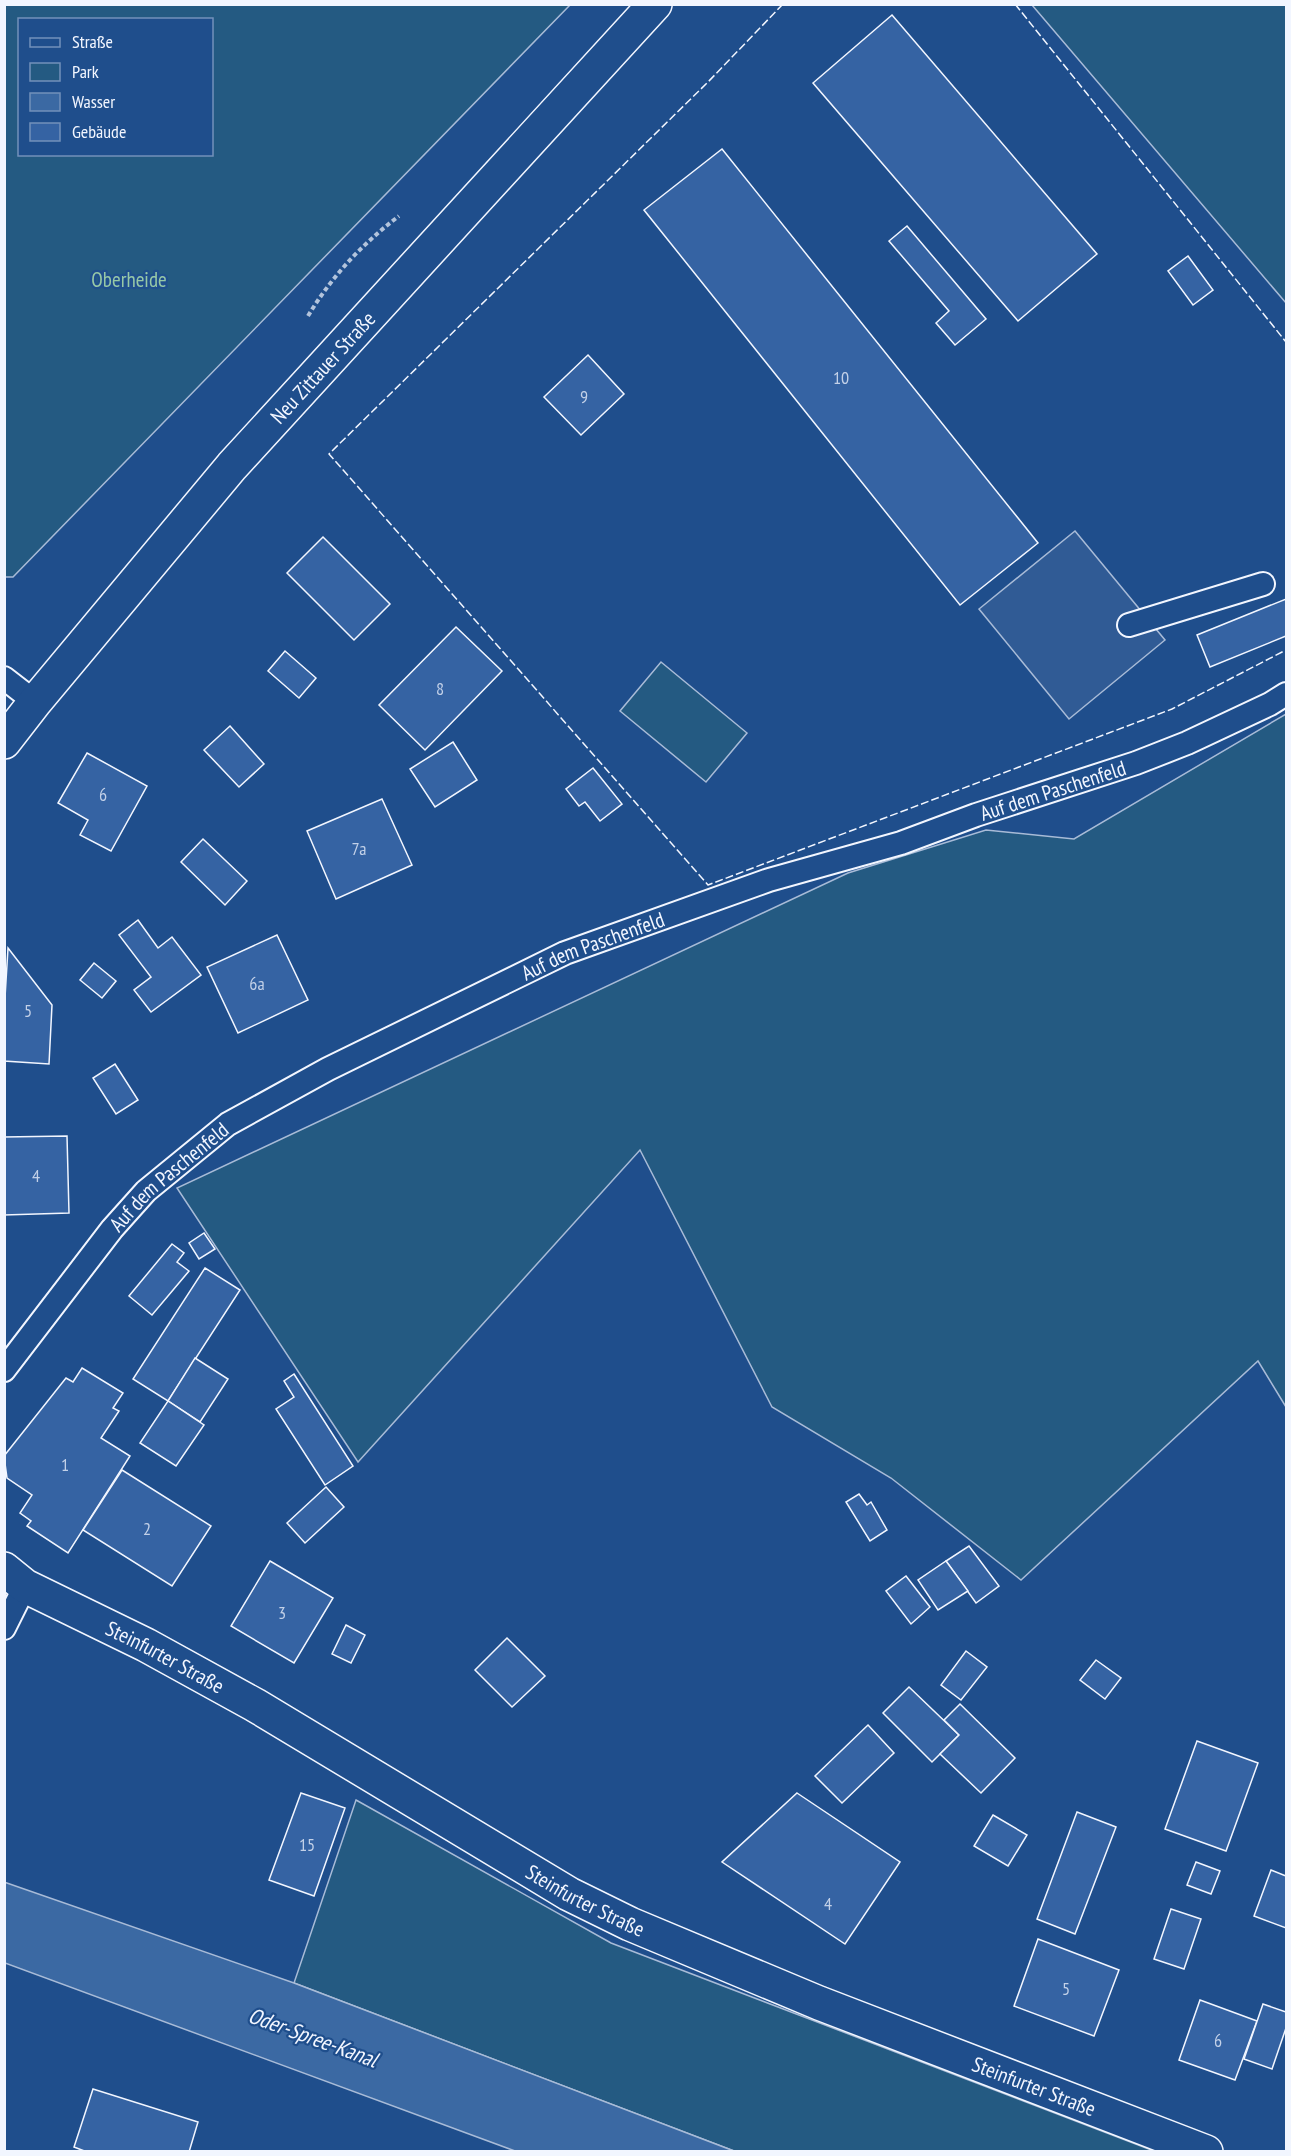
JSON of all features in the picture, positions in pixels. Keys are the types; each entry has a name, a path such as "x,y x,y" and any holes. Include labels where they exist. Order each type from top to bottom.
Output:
{"street":[{"name":"Neu Zittauer Straße","path":"4,742 232,466 655,4"},
{"name":"Steinfurter Straße","path":"15,1578 146,1645 255,1705 569,1894 630,1924 819,2003 1206,2151"}],"lane":[{"path":"1129,625 1263,584"},
{"path":"4,678 36,702"},
{"name":"Auf dem Paschenfeld","path":"4,1370 112,1229 146,1191 228,1124 328,1069 565,953 770,880 901,843 976,815 1136,763 1208,733 1287,694"},
{"path":"4,1628 15,1578"}],"green space":[{"name":"Oberheide","path":"4,5 570,5 13,577 4,577"},
{"path":"1032,5 1286,5 1286,303"},
{"path":"661,662 747,733 706,782 620,711"},
{"path":"1286,714 1286,1407 1258,1361 1021,1580 891,1478 772,1407 640,1150 358,1462 177,1188 848,873 986,830 1074,839"},
{"path":"356,1800 611,1943 1154,2151 734,2151 294,1983"}],"shaded area":[{"path":"1075,531 1165,640 1069,719 979,609"}],"water":[{"name":"Oder-Spree-Kanal","path":"4,1882 294,1983 734,2151 515,2151 5,1963"}],"building":[{"path":"892,15 1097,254 1018,321 813,83"},
{"path":"722,149 1038,543 960,605 644,210"},
{"path":"907,226 986,319 955,345 936,323 949,311 889,241"},
{"path":"1188,256 1213,290 1193,305 1168,271"},
{"path":"588,355 624,394 581,435 544,397"},
{"path":"323,537 390,604 354,640 287,573"},
{"path":"1286,599 1286,636 1210,667 1197,635"},
{"path":"456,627 502,671 425,750 379,705"},
{"path":"285,651 316,678 299,698 268,671"},
{"path":"230,726 264,764 239,787 204,750"},
{"path":"453,742 477,780 435,807 410,769"},
{"path":"87,753 147,786 111,851 80,835 88,820 58,803"},
{"path":"593,768 622,804 600,821 585,802 579,806 566,789"},
{"path":"382,799 412,865 336,899 307,831"},
{"path":"203,839 247,881 225,905 181,862"},
{"path":"138,920 158,948 172,937 201,975 151,1012 134,990 151,977 119,935"},
{"path":"277,935 308,1000 238,1033 207,967"},
{"path":"8,948 52,1005 49,1064 4,1061"},
{"path":"94,963 116,981 102,998 80,980"},
{"path":"115,1064 138,1100 116,1114 93,1078"},
{"path":"67,1136 69,1213 4,1215 4,1137"},
{"path":"204,1233 215,1249 199,1259 189,1243"},
{"path":"172,1244 184,1253 177,1262 189,1271 152,1315 129,1296"},
{"path":"205,1268 240,1290 168,1401 133,1379"},
{"path":"195,1358 228,1379 200,1422 168,1401"},
{"path":"82,1368 123,1393 113,1408 119,1411 101,1438 130,1456 68,1553 27,1526 31,1521 20,1513 32,1495 7,1478 4,1456 66,1378 73,1382"},
{"path":"294,1374 353,1466 325,1485 276,1409 294,1397 284,1381"},
{"path":"168,1401 204,1425 176,1466 140,1443"},
{"path":"122,1470 211,1526 172,1586 83,1530"},
{"path":"326,1487 344,1507 305,1543 287,1523"},
{"path":"859,1494 867,1505 871,1502 887,1530 870,1541 846,1502"},
{"path":"969,1546 999,1586 976,1603 946,1561"},
{"path":"270,1561 333,1598 294,1663 231,1626"},
{"path":"946,1561 968,1591 938,1610 918,1580"},
{"path":"906,1576 930,1607 911,1624 886,1591"},
{"path":"346,1625 365,1635 351,1663 332,1654"},
{"path":"507,1638 545,1676 512,1707 475,1670"},
{"path":"966,1651 987,1667 961,1700 941,1685"},
{"path":"1096,1660 1121,1678 1105,1699 1080,1680"},
{"path":"909,1687 959,1735 932,1762 883,1713"},
{"path":"960,1704 1015,1758 981,1793 940,1754 959,1735 944,1720"},
{"path":"868,1725 894,1753 842,1803 815,1776"},
{"path":"1197,1741 1258,1763 1226,1851 1165,1829"},
{"path":"301,1793 345,1808 314,1896 269,1880"},
{"path":"797,1793 900,1862 845,1944 722,1862"},
{"path":"1077,1812 1116,1827 1075,1934 1037,1919"},
{"path":"993,1815 1027,1835 1008,1866 974,1846"},
{"path":"1196,1862 1220,1871 1211,1894 1187,1885"},
{"path":"1271,1870 1286,1876 1286,1928 1254,1916"},
{"path":"1171,1909 1201,1919 1184,1969 1154,1959"},
{"path":"1038,1939 1119,1970 1094,2036 1014,2006"},
{"path":"1200,2000 1257,2021 1235,2080 1179,2060"},
{"path":"1263,2004 1286,2012 1286,2028 1272,2069 1244,2059"},
{"path":"93,2089 198,2122 189,2152 87,2152 74,2147"}],"fence":[{"path":"783,4 708,82 329,454 708,885 1172,709 1286,650"},
{"path":"1015,4 1286,342"}]}
